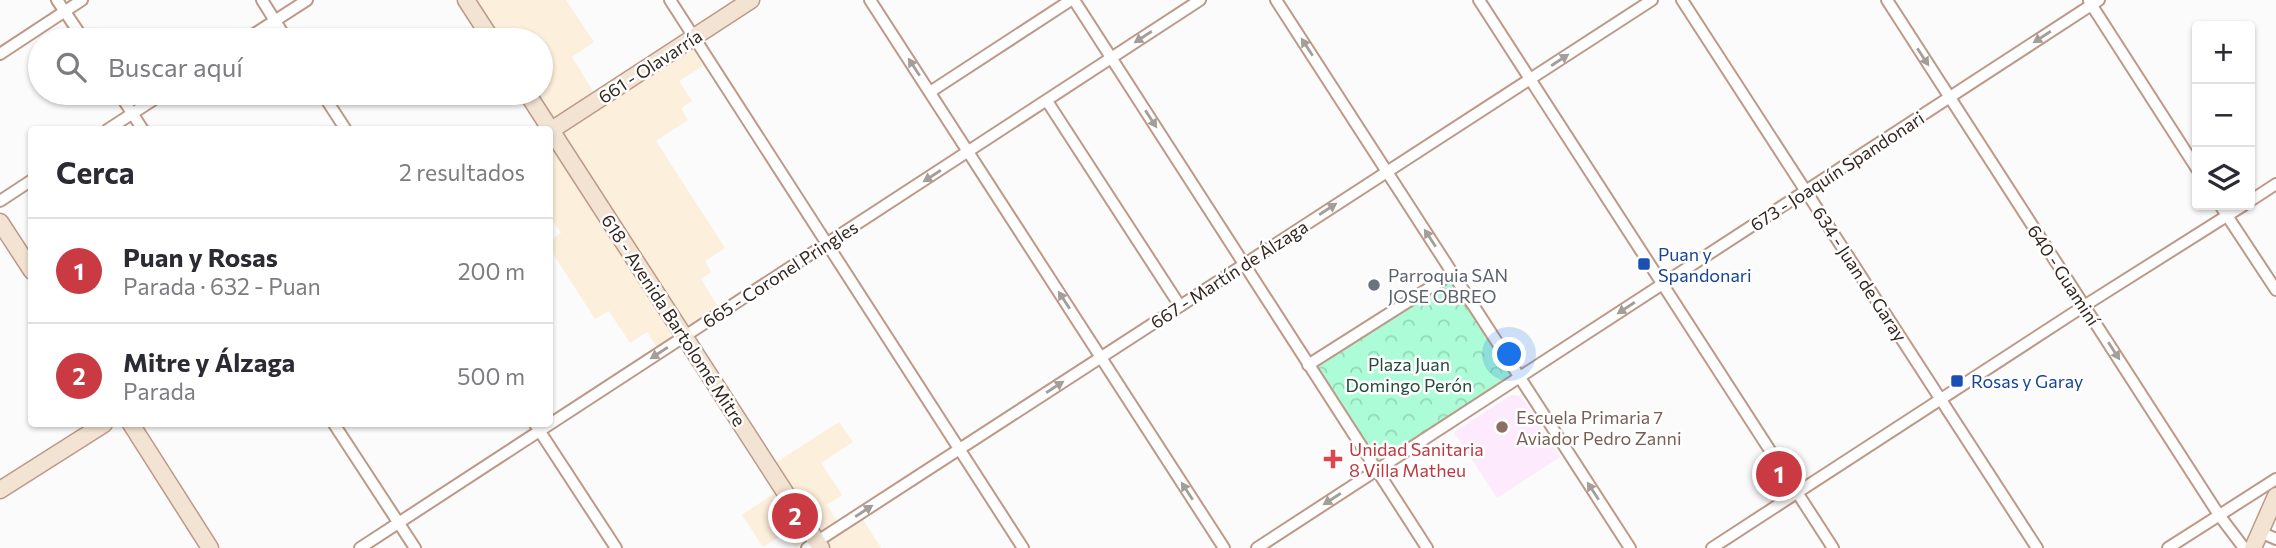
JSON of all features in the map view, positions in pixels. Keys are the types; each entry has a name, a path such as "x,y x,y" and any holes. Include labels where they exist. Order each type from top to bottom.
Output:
{"main road":[{"path":"466,0 484,28"},
{"name":"661 - Olavarría","path":"553,129 751,0"},
{"name":"618 - Avenida Bartolomé Mitre","path":"534,105 547,126"},
{"name":"618 - Avenida Bartolomé Mitre","path":"553,136 815,546"},
{"path":"0,222 28,265"},
{"path":"0,490 99,427"},
{"path":"133,427 210,548"},
{"path":"2253,548 2276,496"}],"street":[{"path":"57,0 76,28"},
{"path":"40,28 82,0"},
{"path":"262,0 280,28"},
{"path":"264,28 307,0"},
{"path":"670,0 1023,548"},
{"path":"870,0 1224,548"},
{"path":"930,92 1072,0 1427,548"},
{"name":"665 - Coronel Pringles","path":"553,418 684,337 1200,0"},
{"path":"1276,0 1630,548"},
{"path":"1479,0 1833,548"},
{"name":"667 - Martín de Álzaga","path":"815,546 1652,0"},
{"name":"634 - Juan de Garay","path":"1682,0 2038,548"},
{"name":"640 - Guaminí","path":"1887,0 2219,515 2244,548"},
{"path":"2093,2 2192,161"},
{"name":"673 - Joaquín Spandonari","path":"1257,548 2093,2"},
{"path":"0,54 28,36"},
{"path":"1047,101 1180,306"},
{"path":"127,105 140,126"},
{"path":"113,126 145,105"},
{"path":"329,105 343,126"},
{"path":"0,201 28,183"},
{"path":"2255,198 2276,184"},
{"path":"2223,210 2276,290"},
{"path":"1713,548 2236,210"},
{"path":"1308,365 1452,273"},
{"path":"336,427 415,548"},
{"path":"538,427 616,548"},
{"name":"665 - Coronel Pringles","path":"360,548 538,427"},
{"path":"2168,548 2276,479"},
{"path":"2260,532 2276,539"}],"shaded area":[{"path":"473,0 566,0 594,42 572,57 596,96 551,121 540,105 553,105 553,28 490,28"},
{"path":"689,48 693,49 703,66 679,81 692,101 681,108 688,120 656,141 725,248 705,261 711,272 701,279 718,307 683,325 562,136 564,130"},
{"path":"553,149 670,331 669,340 657,347 647,332 630,343 609,311 595,319 553,254 553,239 561,233 553,221"},
{"path":"1511,395 1521,396 1560,457 1497,498 1454,432"},
{"path":"839,422 853,442 821,463 842,495 827,505 837,521 823,531 818,531 772,465"},
{"path":"776,492 805,539 796,548 785,533 763,547 742,515"},
{"path":"862,518 881,548 827,548 830,539"}],"green space":[{"name":"Plaza Juan Domingo Perón","path":"1450,279 1510,371 1508,379 1386,458 1378,460 1320,374 1318,367"}],"place":[{"name":"Puan y Spandonari","path":"1644,264"},
{"name":"Parroquia SAN JOSE OBREO","path":"1374,285"},
{"name":"Rosas y Garay","path":"1957,381"},
{"name":"Escuela Primaria 7 Aviador Pedro Zanni","path":"1502,427"},
{"name":"Unidad Sanitaria 8 Villa Matheu","path":"1333,459"},
{"name":"Puan y Rosas","path":"1779,474"},
{"name":"Mitre y Álzaga","path":"795,516"}]}
